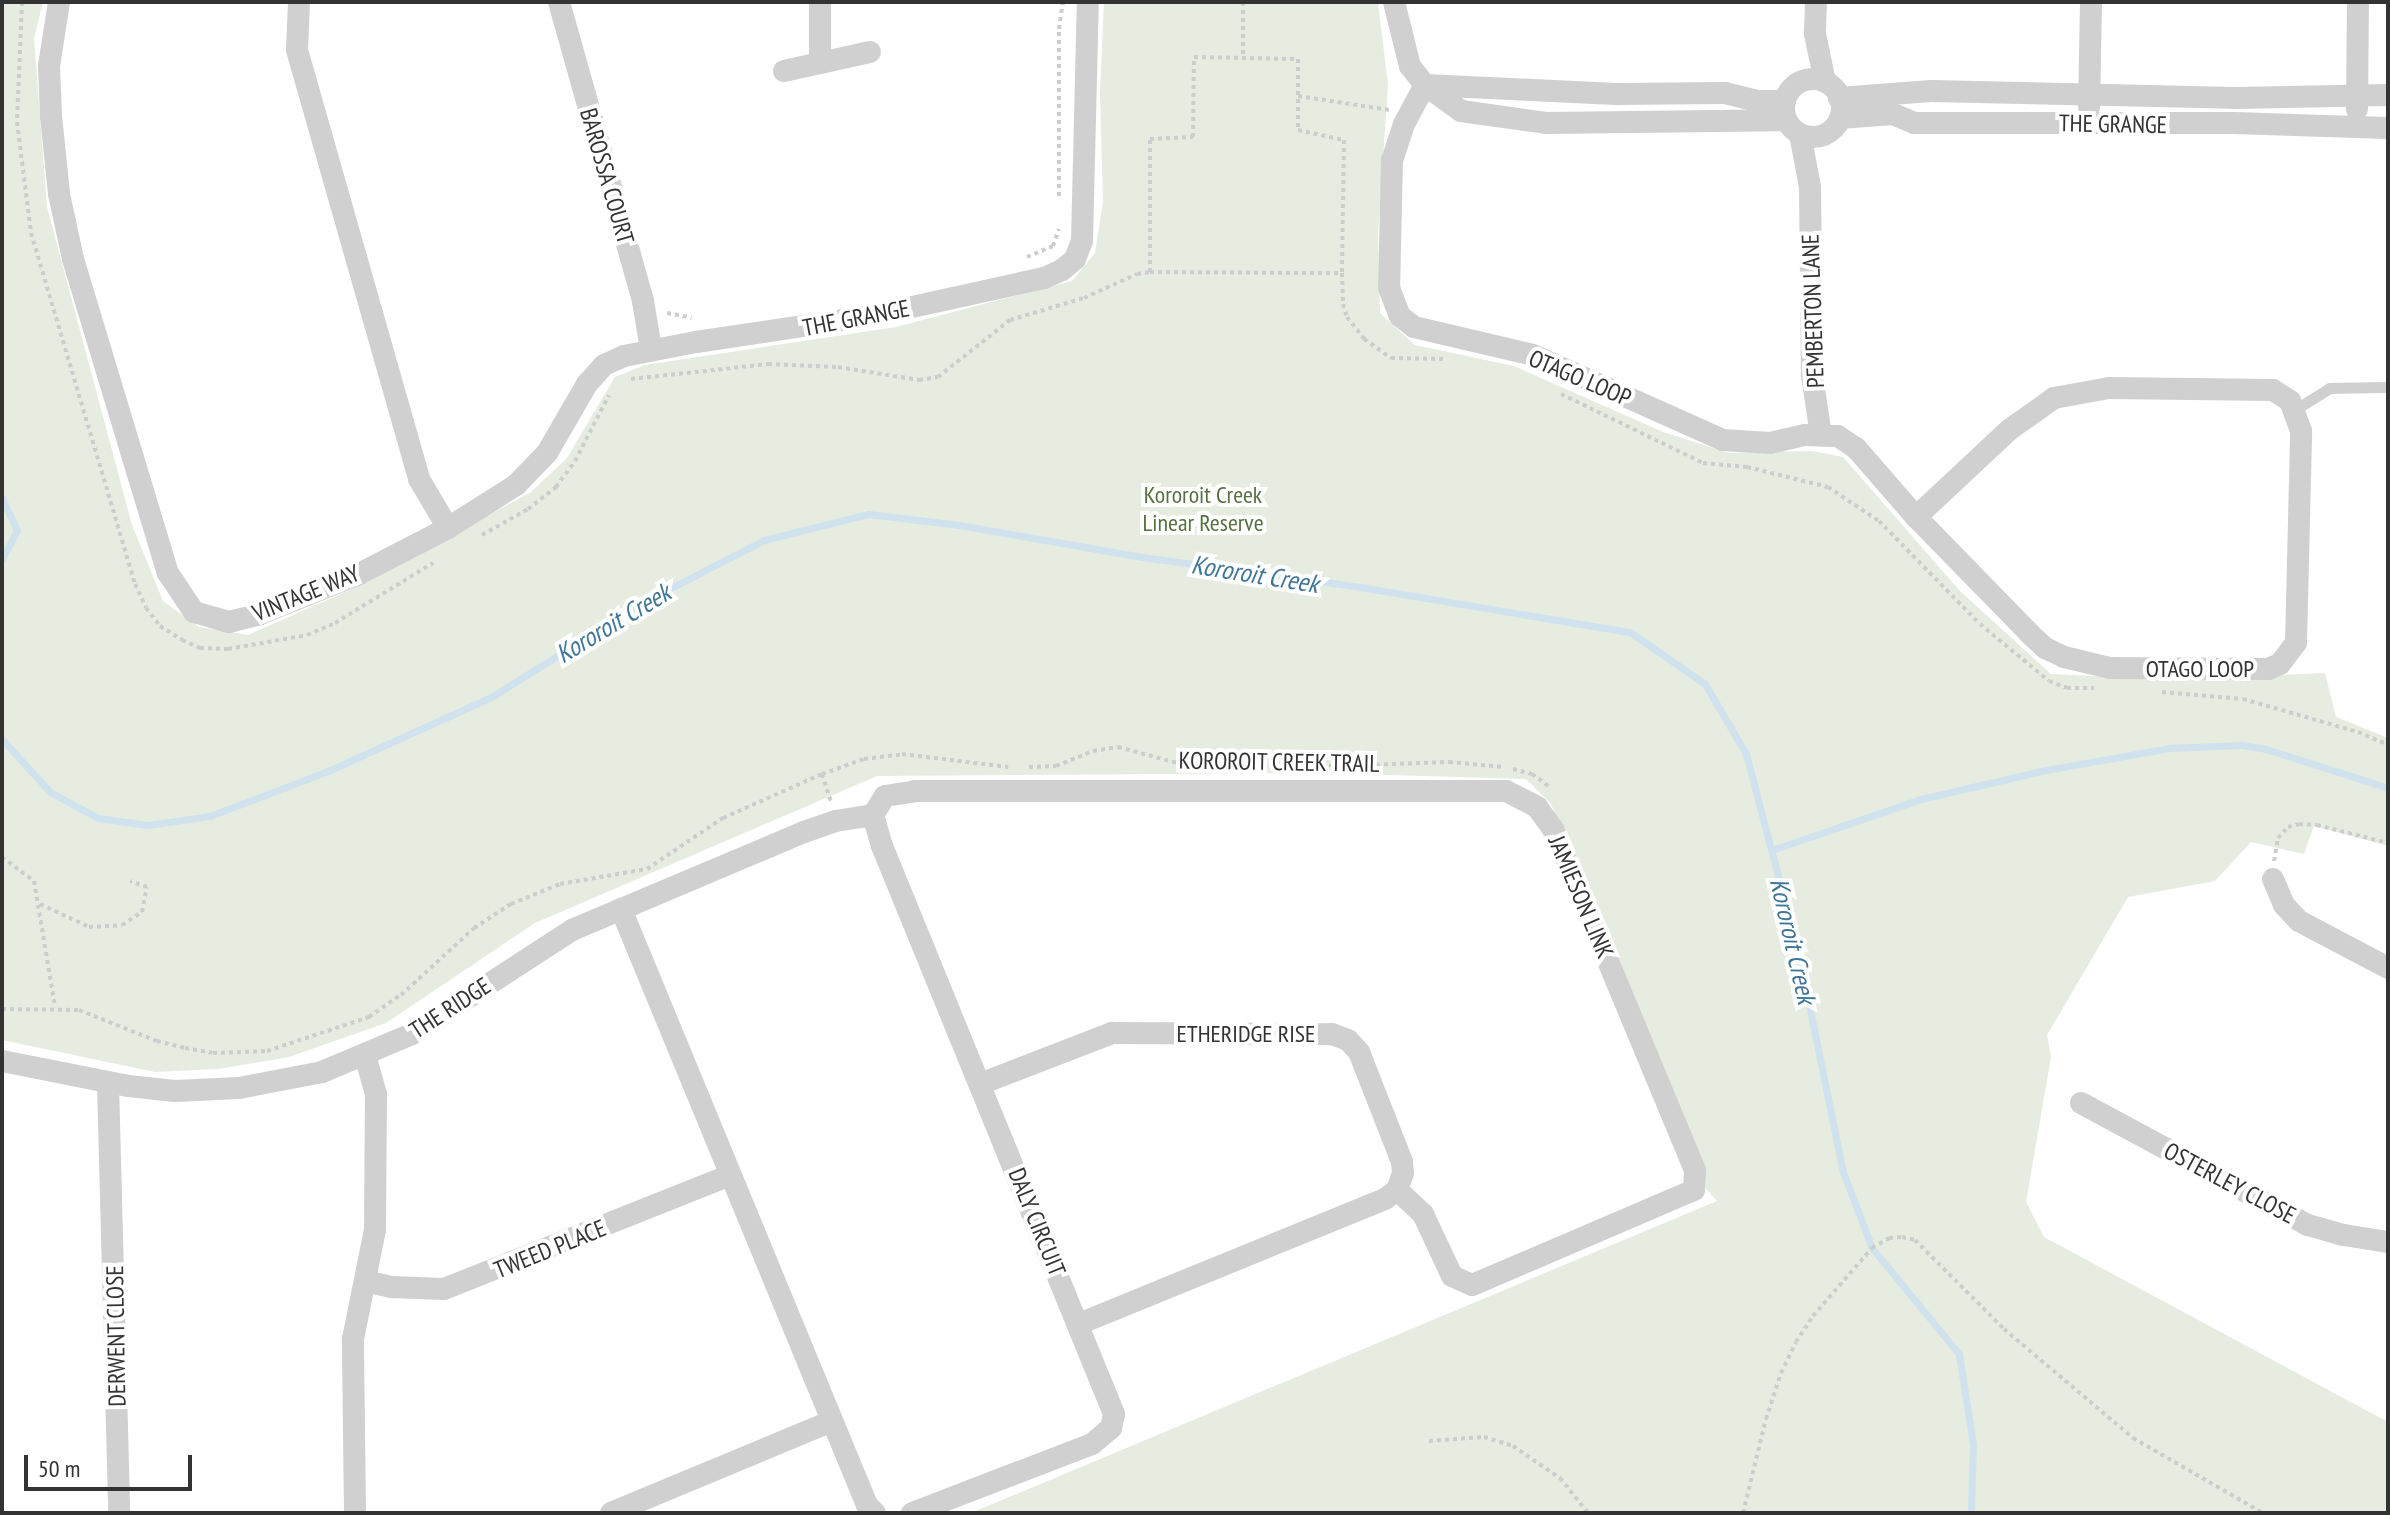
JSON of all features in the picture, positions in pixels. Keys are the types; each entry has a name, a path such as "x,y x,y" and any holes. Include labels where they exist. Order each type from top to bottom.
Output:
{"street":[{"name":"VINTAGE WAY","path":"59,2 49,66 64,219 168,573 180,595 194,612 229,622 260,614 357,575 448,528"},
{"path":"299,2 297,50 419,479 448,528"},
{"name":"BAROSSA COURT","path":"559,2 646,316 651,350"},
{"path":"820,2 820,61"},
{"name":"THE GRANGE","path":"448,528 516,485 547,453 587,384 604,365 651,350 871,316 1044,278 1062,270 1075,259 1082,241 1088,2"},
{"path":"1394,2 1410,66 1425,85 1461,111 1521,122 1798,123 1827,95"},
{"path":"1816,2 1815,34 1827,95"},
{"path":"2090,124 2091,2"},
{"path":"2357,127 2358,2"},
{"path":"784,71 870,52"},
{"path":"1425,85 1616,94 1725,93 1758,101 1798,123"},
{"name":"OTAGO LOOP","path":"1425,85 1404,124 1392,160 1389,288 1400,316 1414,327 1533,355 1723,440 1770,443 1821,435 1838,436 1848,441 1916,517 2030,634 2045,648 2064,657 2110,668 2268,669 2291,654 2297,633 2301,431 2296,409"},
{"name":"THE GRANGE","path":"1827,95 1931,91 2234,98 2388,95"},
{"path":"1798,123 1789,92 1827,95"},
{"name":"THE GRANGE","path":"1827,95 1914,123 2388,128"},
{"name":"PEMBERTON LANE","path":"1798,123 1810,187 1812,376 1821,435"},
{"path":"1916,517 2009,430 2054,398 2109,388 2273,390 2296,409"},
{"name":"JAMIESON LINK","path":"873,815 885,796 915,791 1506,791 1537,807 1553,829 1695,1170 1694,1190 1472,1285 1452,1276 1423,1214 1397,1190"},
{"name":"THE RIDGE","path":"2,1061 118,1084 175,1091 239,1088 300,1078 358,1059 412,1034 572,930 836,821 873,815"},
{"name":"DALY CIRCUIT","path":"873,815 882,846 1114,1414 1111,1428 1102,1438 912,1513"},
{"path":"2273,879 2284,905 2299,921 2388,968"},
{"path":"621,909 728,1176 867,1505 875,1513"},
{"name":"ETHERIDGE RISE","path":"980,1084 1112,1033 1332,1034 1348,1040 1359,1052 1402,1162 1403,1173 1397,1190"},
{"path":"355,1513 353,1339 375,1230 373,1126 358,1059"},
{"name":"DERWENT CLOSE","path":"118,1084 119,1112 112,1158 119,1513"},
{"name":"OSTERLEY CLOSE","path":"2081,1103 2308,1225 2388,1242"},
{"name":"TWEED PLACE","path":"365,1281 392,1287 444,1289 728,1176"},
{"path":"1079,1324 1385,1199 1397,1190"},
{"path":"611,1513 832,1421"}],"lane":[{"path":"2296,409 2329,388 2384,387"}],"path":[{"path":"22,2 17,122 31,233 135,584 146,608 160,626 182,640 200,648 228,649 307,635 335,623 441,557"},
{"path":"1059,210 1059,29 1063,2"},
{"path":"1243,2 1243,58"},
{"path":"1150,272 1150,139 1193,137 1194,57 1298,59 1298,130 1344,140 1342,273 1347,317 1364,339 1380,352 1405,360 1452,359"},
{"path":"1298,96 1387,107 1404,124"},
{"path":"1012,260 1053,246 1059,225"},
{"path":"620,381 768,364 838,367 919,380 938,377 1010,320 1084,298 1124,279 1150,272 1342,273"},
{"path":"646,316 672,312 684,319 694,318"},
{"path":"477,537 528,509 556,487 575,461 614,386"},
{"path":"1548,387 1703,463 1747,467 1828,487 1879,521 1980,624 2049,681 2067,688 2105,688"},
{"path":"2154,691 2243,699 2358,732 2388,745"},
{"name":"KOROROIT CREEK TRAIL","path":"2,1009 55,1007 79,1010 157,1041 213,1053 267,1051 284,1047 349,1025 389,1005 474,928 511,904 560,884 647,869 723,818 822,774 880,756 920,755 1004,767 1044,766 1118,747 1181,764 1274,757 1336,766 1474,762 1532,774 1557,795"},
{"path":"822,774 836,821"},
{"path":"2273,879 2278,838 2288,827 2317,825 2388,843"},
{"path":"2,857 34,881 55,1007"},
{"path":"40,904 89,927 122,925 142,912 147,887 130,881"},
{"path":"1743,1513 1766,1419 1796,1342 1813,1316 1872,1248 1889,1238 1902,1237 1915,1240 2004,1329 2133,1438 2263,1513"},
{"path":"1429,1441 1484,1437 1513,1446 1560,1478 1588,1513"}],"green space":[{"name":"Kororoit Creek Linear Reserve","path":"2,2 43,2 34,38 47,207 132,525 163,601 199,627 248,635 350,590 531,492 567,458 615,377 645,365 896,327 1072,281 1095,253 1103,202 1100,92 1104,2 1378,2 1388,85 1378,234 1380,313 1415,345 1514,366 1663,432 1729,453 1813,451 1843,457 1960,591 2051,674 2176,680 2325,673 2336,717 2388,738 2388,846 2314,826 2304,854 2251,842 2215,881 2128,897 2047,1035 2051,1057 2026,1202 2044,1237 2388,1422 2388,1513 971,1513 1717,1201 1706,1189 1635,999 1551,804 1526,779 1321,773 877,776 535,923 386,1023 289,1057 218,1069 155,1072 2,1040"}],"waterway":[{"name":"Kororoit Creek","path":"2,498 17,530 2,559"},
{"name":"Kororoit Creek","path":"2,739 50,792 98,818 148,825 210,816 328,771 493,696 642,603 764,540 868,514 959,525 1142,557 1360,587 1630,632 1705,684 1746,754 1799,956 1843,1172 1872,1248 1959,1354 1973,1444 1971,1513"},
{"path":"1772,850 1921,799 2046,770 2169,748 2241,745 2266,749 2388,788"}]}
